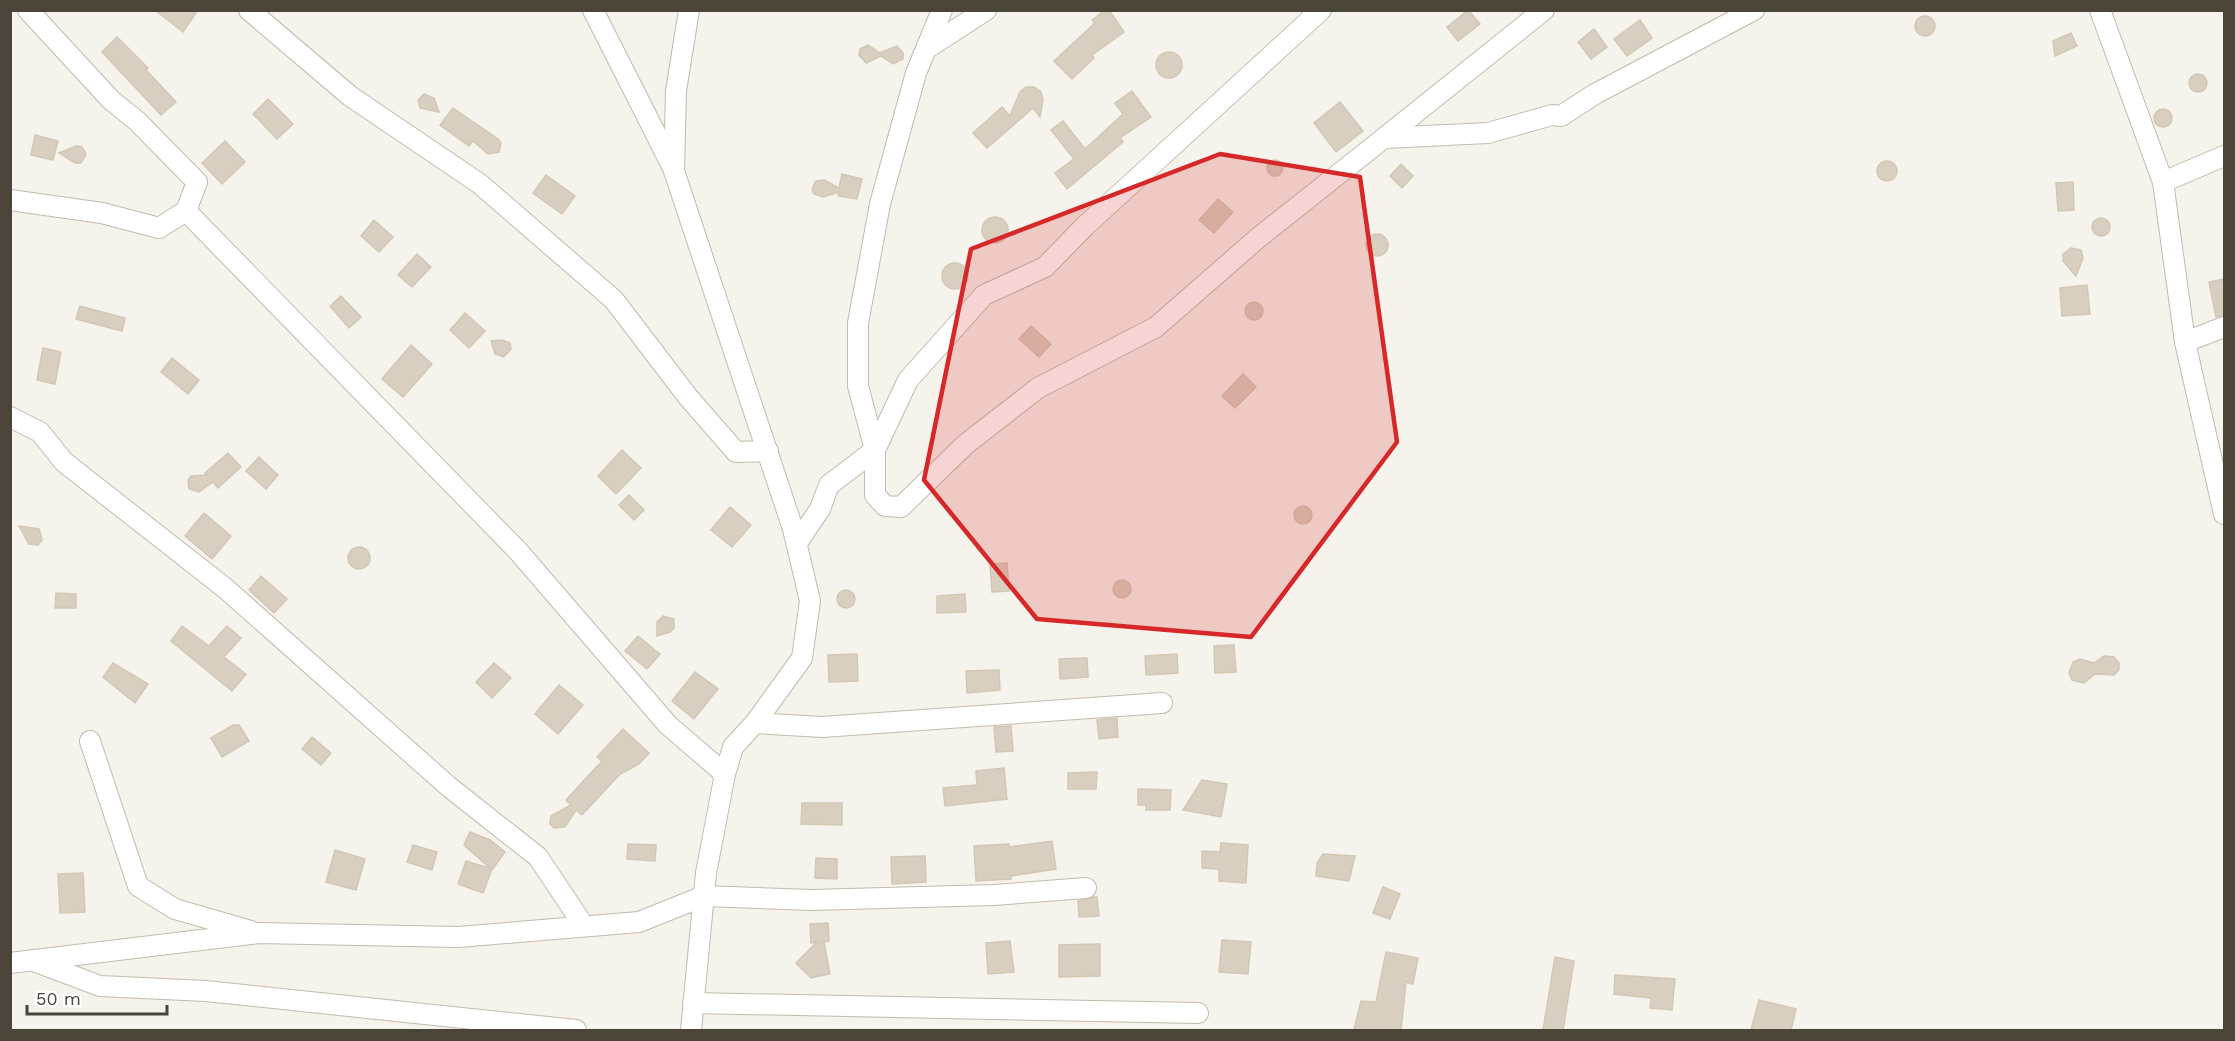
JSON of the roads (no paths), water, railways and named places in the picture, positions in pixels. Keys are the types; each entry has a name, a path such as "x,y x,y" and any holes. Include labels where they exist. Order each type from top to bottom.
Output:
{"street":[{"path":"10,200 102,213 159,228 186,211 197,182 137,121 111,100 28,10"},
{"path":"249,10 350,96 480,184 614,300 688,397 736,452 768,451"},
{"path":"593,10 674,171 768,451 797,543 810,601 802,658 754,723 733,747 725,774 704,896 691,1030"},
{"path":"674,171 676,91 689,10"},
{"path":"942,10 916,73 880,204 858,323 858,386 875,450 875,495 885,506 901,507 966,444 1038,388 1080,364 1156,327 1258,238 1544,10"},
{"path":"926,49 986,10"},
{"path":"797,543 820,509 829,485 875,450 908,380 984,296 1045,267 1085,226 1321,10"},
{"path":"1384,138 1488,133 1552,115 1561,116 1595,94 1754,10"},
{"path":"2100,10 2163,182 2185,342 2223,502"},
{"path":"2163,182 2224,156"},
{"path":"186,211 518,551 668,725 725,774"},
{"path":"2185,342 2224,327"},
{"path":"10,417 40,432 63,462 225,588 448,786 538,857 584,926"},
{"path":"754,723 822,727 1162,703"},
{"path":"90,741 138,886 175,909 259,933"},
{"path":"10,963 259,933 458,936 639,922 704,896 812,900 994,895 1086,888"},
{"path":"34,961 100,986 206,991 576,1030"},
{"path":"693,1002 1198,1013"}]}
